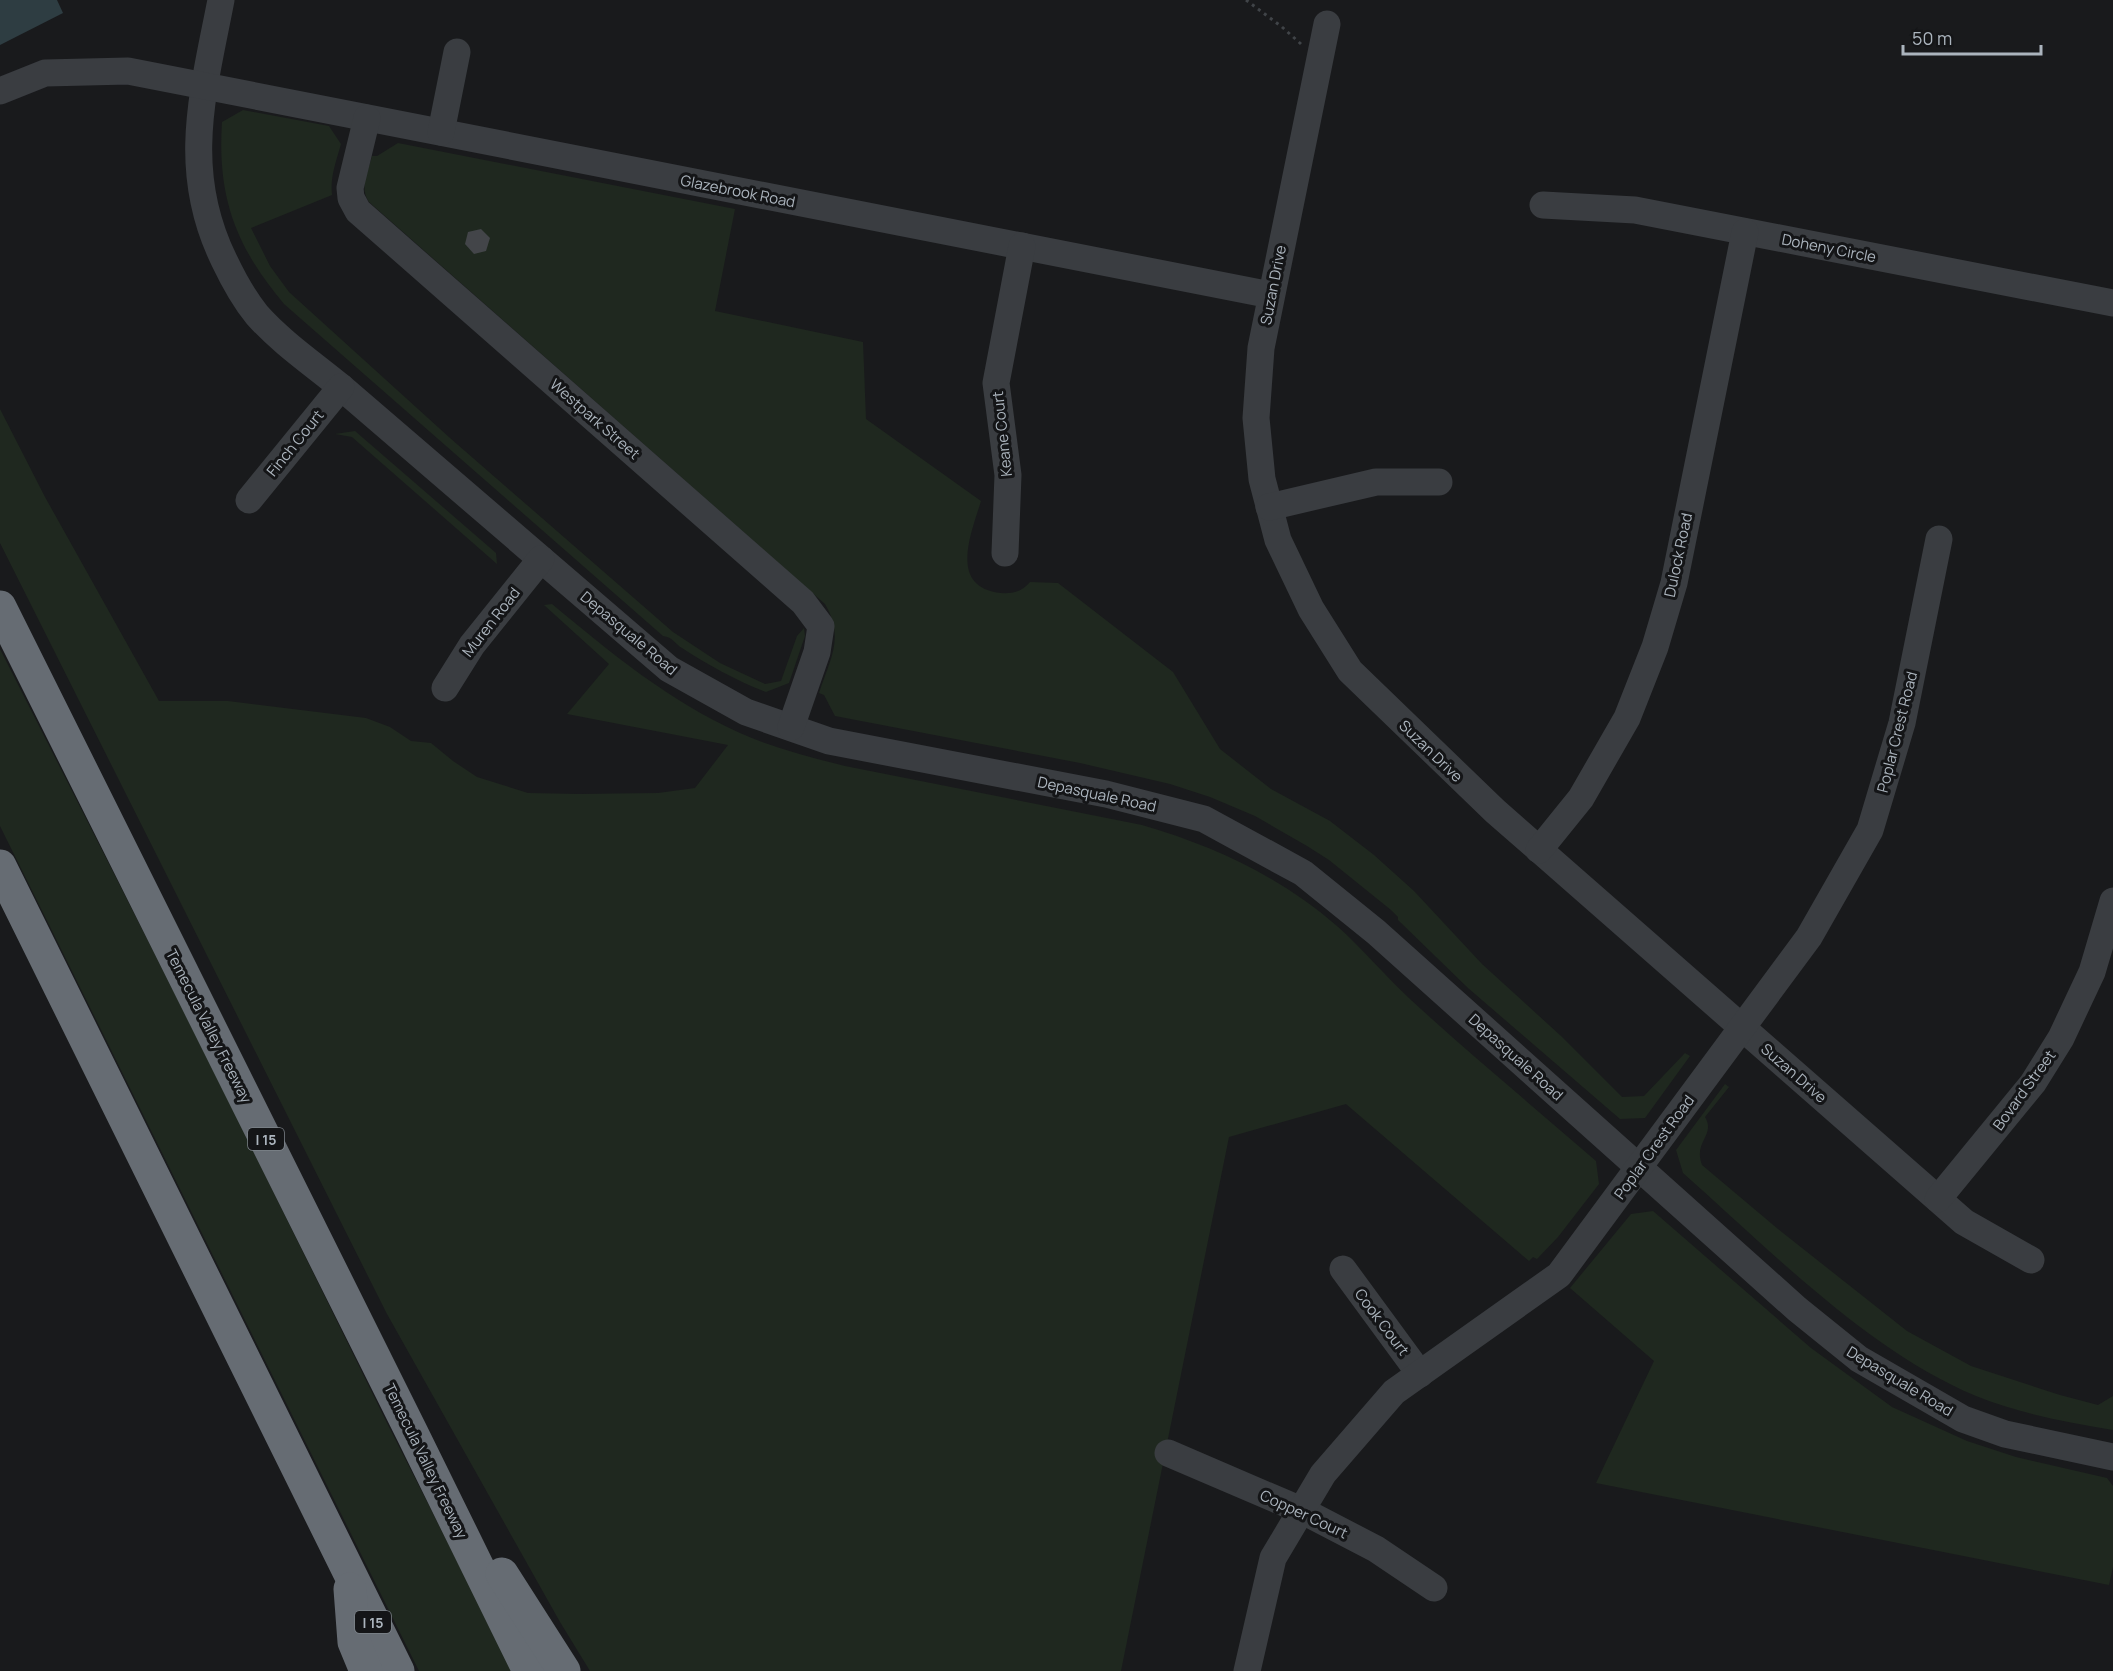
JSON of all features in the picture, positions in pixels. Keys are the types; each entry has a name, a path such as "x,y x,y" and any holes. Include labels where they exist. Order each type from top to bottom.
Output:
{"highway":[{"name":"Temecula Valley Freeway","path":"0,607 529,1671"},
{"name":"I 15","path":"0,866 398,1671"},
{"path":"412,1433 564,1671"},
{"path":"348,1572 354,1642 366,1671"}],"street":[{"name":"Depasquale Road","path":"221,0 204,86 197,152 201,198 212,236 232,278 257,314 293,348 669,669 746,712 829,741 1106,794 1204,819 1303,873 1367,924 1797,1309 1859,1359 1963,1419 2005,1434 2113,1457"},
{"name":"Suzan Drive","path":"1327,24 1261,348 1256,418 1262,479 1278,540 1311,609 1350,671 1419,740 1539,850 1964,1222 2031,1260"},
{"path":"441,132 457,52"},
{"name":"Glazebrook Road","path":"0,91 45,73 128,71 1271,295"},
{"name":"Westpark Street","path":"367,118 350,188 351,198 358,211 803,602 821,626 817,652 790,727"},
{"name":"Doheny Circle","path":"1543,205 1635,210 2113,303"},
{"name":"Dulock Road","path":"1539,850 1581,798 1627,718 1655,647 1674,583 1745,232"},
{"name":"Keane Court","path":"1005,553 1008,476 996,383 1022,246"},
{"name":"Finch Court","path":"249,500 341,387"},
{"path":"1269,507 1376,482 1439,482"},
{"name":"Poplar Crest Road","path":"1247,1671 1273,1558 1323,1473 1394,1392 1559,1275 1809,937 1870,830 1902,723 1939,539"},
{"name":"Muren Road","path":"445,688 472,645 541,559"},
{"name":"Bovard Street","path":"1938,1199 2033,1083 2061,1038 2092,972 2113,901"},
{"name":"Cook Court","path":"1343,1269 1420,1374"},
{"name":"Copper Court","path":"1168,1453 1301,1510 1376,1549 1434,1588"}],"path":[{"path":"1246,0 1282,27 1319,62"}],"shaded area":[{"path":"0,0 57,0 63,13 0,45"},
{"path":"243,110 329,126 341,144 335,163 332,195 251,228 270,266 289,292 450,438 673,632 720,663 765,684 781,681 797,636 804,628 805,636 789,683 766,692 723,672 663,636 284,304 253,262 233,220 227,198 221,149 222,122"},
{"path":"398,143 735,209 715,311 863,342 866,419 981,501 972,528 967,557 974,581 985,589 1001,593 1021,590 1030,582 1058,583 1173,672 1220,749 1271,789 1330,821 1374,855 1414,891 1482,964 1561,1036 1622,1097 1644,1096 1685,1053 1690,1056 1645,1118 1620,1119 1468,988 1398,920 1391,910 1329,860 1255,816 1210,797 1170,784 1080,763 835,716 824,695 819,693 831,659 835,638 831,616 825,604 369,202 364,185 372,156 377,156"},
{"path":"0,409 45,497 159,701 228,701 366,718 390,727 411,741 431,743 477,777 528,793 658,793 695,788 728,745 567,714 609,664 544,605 552,604 619,658 665,691 714,720 753,738 792,752 845,766 1142,825 1220,853 1269,878 1315,908 1337,926 1411,1000 1596,1161 1599,1184 1558,1237 1537,1259 1533,1257 1529,1261 1346,1104 1229,1137 1121,1671 590,1671 560,1622 387,1314 0,543"},
{"path":"355,431 496,553 497,564 352,437 335,434"},
{"path":"0,649 212,1067 387,1423 513,1671 419,1671 0,826"},
{"path":"1725,1084 1729,1087 1705,1117 1708,1129 1700,1150 1702,1165 1778,1229 1907,1331 1971,1366 2060,1395 2098,1405 2113,1396 2113,1430 2010,1408 1976,1396 1936,1377 1859,1326 1785,1266 1683,1173 1676,1150"},
{"path":"1653,1211 1811,1348 1892,1407 1967,1441 2016,1457 2107,1478 2113,1486 2113,1567 2109,1585 1596,1483 1654,1361 1570,1288 1631,1214"}],"building":[{"path":"481,229 490,238 486,251 474,254 465,244 468,232"}]}
